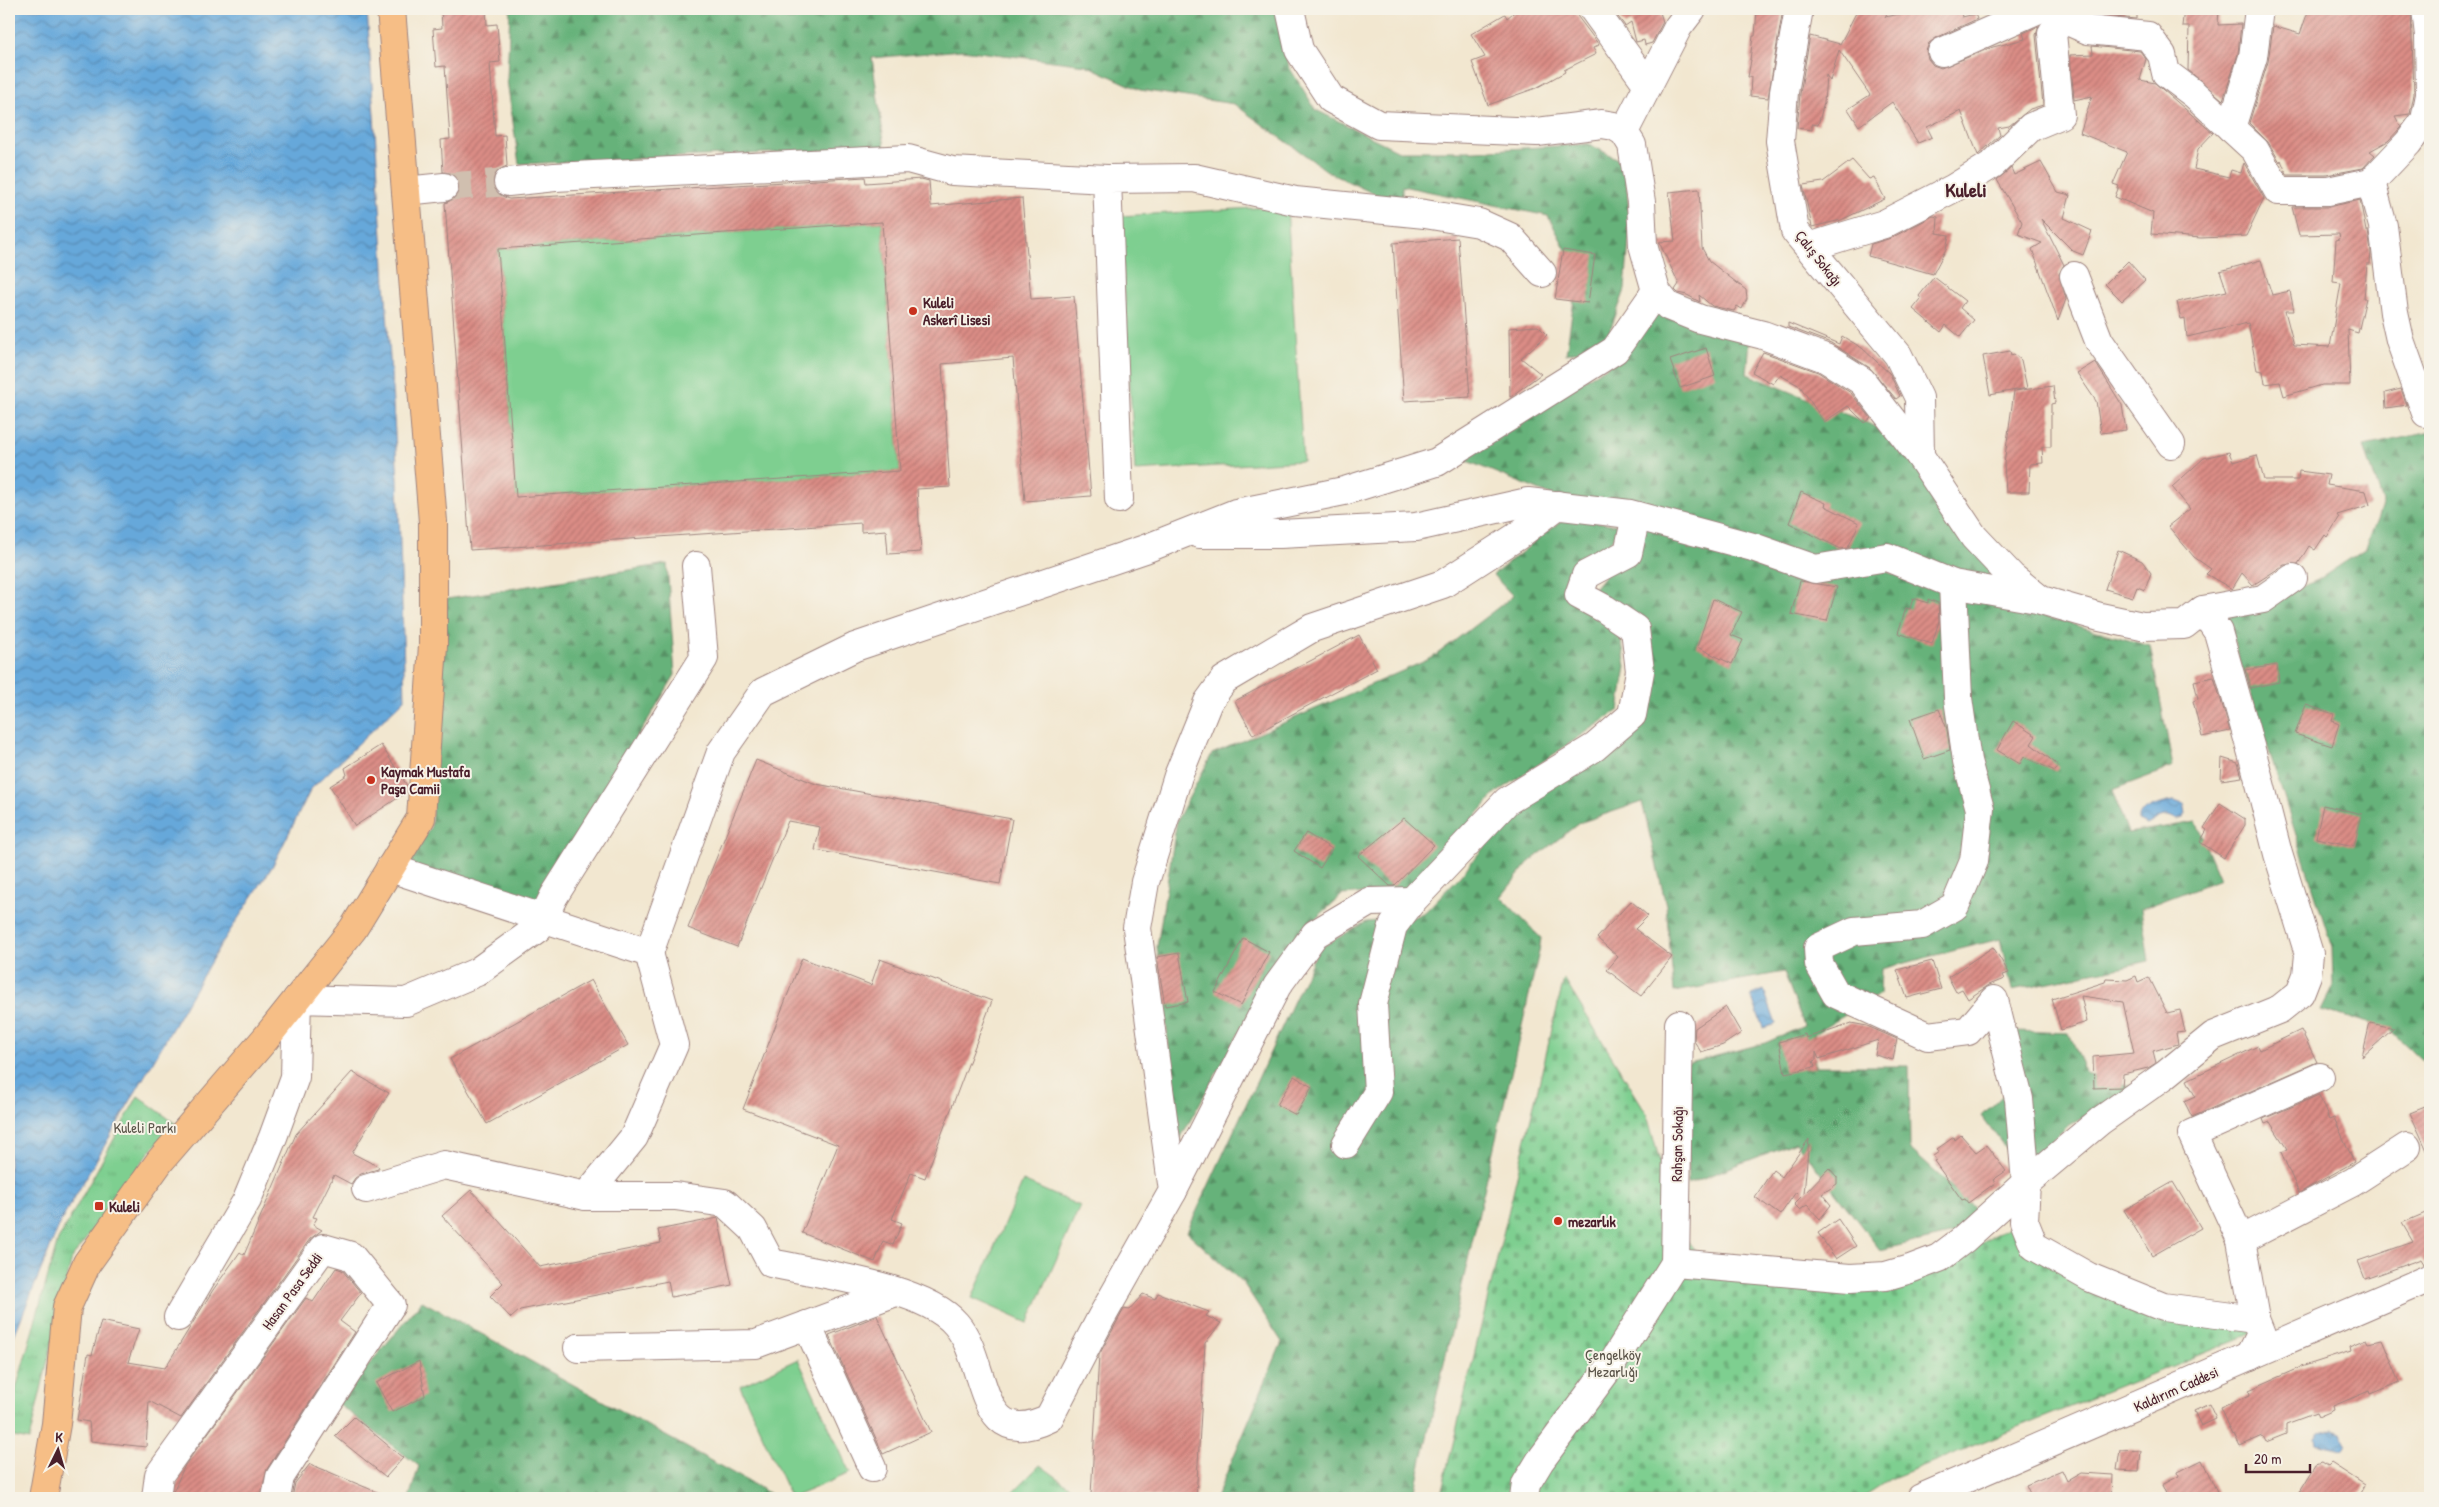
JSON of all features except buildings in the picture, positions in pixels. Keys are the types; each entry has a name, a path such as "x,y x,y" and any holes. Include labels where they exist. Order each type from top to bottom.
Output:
{"main road":[{"path":"43,1498 56,1424 68,1307 87,1262 160,1161 297,999 353,929 421,818 433,645 434,522 391,9"}],"street":[{"path":"1290,9 1299,50 1331,98 1379,126 1537,132 1602,124 1614,126 1624,132 1632,145 1641,202 1643,245 1656,291 1668,306 1700,319 1763,335 1825,358 1862,381 1920,456 1974,537 2012,576 2041,600"},
{"path":"1593,9 1648,85"},
{"path":"1624,132 1678,26 1692,9"},
{"name":"Çalış Sokağı","path":"1800,9 1784,92 1780,141 1795,231 1898,355 1919,398 1920,456"},
{"path":"2232,128 2253,56 2259,9"},
{"path":"1808,247 1884,224 1954,188 1993,164 2031,127 2060,115 2052,33 2055,12"},
{"path":"1942,52 2055,12 2088,30 2148,36 2162,55 2166,73 2194,94 2255,150 2278,191 2328,192 2371,182 2408,143 2425,120 2430,96 2428,21"},
{"path":"508,182 555,177 908,159 952,171 1107,179 1194,178 1295,201 1425,214 1479,224 1510,237 1542,274"},
{"path":"1107,179 1119,499"},
{"path":"2371,182 2383,226 2398,331 2426,413"},
{"path":"406,192 444,187"},
{"path":"2074,276 2099,341 2171,444"},
{"path":"586,1196 634,1137 674,1045 649,953 721,752 763,692 855,647 1183,535 1236,513 1344,491 1437,462 1615,350 1656,291"},
{"path":"1183,535 1280,534 1416,527 1528,502 1636,516 1753,547 1815,569 1887,557 1954,584 2041,600 2100,617 2142,626 2184,625 2203,610 2263,599 2292,578"},
{"path":"1173,1192 1137,928 1145,882 1178,776 1215,690 1224,680 1312,628 1443,584 1516,538 1558,505"},
{"path":"1346,1144 1378,1092 1373,1004 1393,926 1412,901 1507,801 1595,747 1632,715 1640,671 1635,629 1605,609 1579,595 1586,575 1628,553 1636,516"},
{"path":"178,1317 247,1200 273,1137 295,1077 297,999 406,1002 477,972 538,928 554,896 704,658 696,566"},
{"path":"1954,584 1958,698 1967,761 1980,809 1974,861 1955,906 1922,925 1854,931 1818,948 1819,964 1836,994 1928,1036 1968,1031 1994,1000 2019,1099 2026,1182 2024,1221 2034,1246 2089,1277 2163,1307 2255,1319"},
{"path":"1524,1498 1526,1484 1540,1461 1611,1365 1675,1263 1850,1278 1886,1276 1910,1270 1939,1258 1964,1239 2026,1182 2100,1122 2165,1075 2213,1036 2280,1008 2300,993 2307,975 2309,954 2278,854 2218,632 2203,610"},
{"path":"390,868 649,953"},
{"path":"366,1189 444,1165 586,1196 675,1196 725,1203 753,1229 771,1263 914,1296 941,1310 957,1324 970,1346 990,1404 998,1419 1014,1427 1033,1426 1049,1418 1101,1318 1173,1192 1277,986 1315,934 1369,902 1412,901"},
{"name":"Rahşan Sokağı","path":"1675,1263 1679,1024"},
{"path":"2250,1356 2261,1334 2255,1319 2241,1240 2192,1134 2320,1077"},
{"path":"2241,1240 2353,1182 2408,1147"},
{"name":"Hasan Pasa Seddi","path":"156,1498 159,1475 323,1248 352,1256 390,1305 280,1477 276,1498"},
{"name":"Kaldırım Caddesi","path":"1921,1498 2430,1278"},
{"path":"578,1348 756,1344 896,1292"},
{"path":"807,1325 872,1468"}],"green space":[{"path":"510,9 1277,9 1289,67 1316,110 1399,151 1475,151 1589,144 1625,163 1630,226 1625,290 1605,344 1566,354 1578,272 1548,216 1402,186 1402,207 1330,173 1234,104 1140,90 1086,65 962,50 872,58 885,148 519,164 507,80"},
{"path":"1287,206 1303,461 1135,471 1120,216"},
{"path":"882,222 900,471 516,497 498,249"},
{"path":"1656,300 1750,340 1747,374 1894,434 2009,587 1812,560 1555,497 1455,456 1625,356"},
{"path":"2430,432 2430,1068 2389,1029 2321,1010 2333,986 2332,947 2226,617 2318,580 2366,548 2383,503 2364,446"},
{"path":"1566,517 1624,526 1567,593 1620,634 1626,666 1619,710 1495,794 1412,889 1342,895 1289,943 1180,1139 1157,947 1177,820 1212,754 1432,658 1513,596 1493,575"},
{"path":"1646,526 1883,571 2150,646 2173,767 2112,790 2128,833 2196,822 2220,879 2141,909 2149,961 2012,990 2000,939 1881,969 1880,994 1814,1034 1815,1066 1909,1066 1910,1149 1977,1210 1954,1233 1880,1250 1796,1142 1688,1184 1686,1064 1765,1043 1804,1026 1784,972 1674,992 1666,905 1642,802 1579,823 1528,863 1501,897 1541,938 1539,952 1413,1498 1216,1498 1282,1342 1244,1284 1187,1232 1318,949 1366,922 1377,921 1393,926 1425,912 1461,875 1513,812 1644,724 1651,675 1590,593"},
{"path":"667,564 675,675 536,906 407,866 431,826 447,599"},
{"name":"Çengelköy Mezarlığı","path":"1564,979 1646,1112 1679,1230 1707,1266 1916,1280 2010,1226 2114,1293 2267,1328 1890,1479 1861,1498 1440,1498"},
{"path":"2016,1031 2069,1033 2086,1073 2137,1088 2070,1125 2021,1170 1982,1116 2009,1089 2021,1071"},
{"name":"Kuleli Parkı","path":"138,1096 176,1124 150,1151 72,1258 29,1440 9,1436 9,1414 58,1240"},
{"path":"1023,1181 1080,1206 1028,1323 972,1298"},
{"path":"422,1301 778,1498 409,1498 419,1466 337,1403"},
{"path":"798,1359 850,1473 791,1498 740,1386"},
{"path":"1040,1465 1085,1498 1007,1498"}],"water":[{"path":"9,9 367,9 398,479 405,699 311,789 272,867 218,949 61,1221 9,1348"},
{"path":"2173,801 2184,804 2186,814 2183,818 2177,820 2165,816 2147,825 2138,821 2138,816 2146,810 2159,804"},
{"path":"1764,990 1776,1024 1763,1028 1751,995"},
{"path":"2333,1430 2342,1433 2348,1444 2343,1449 2316,1443 2315,1438 2319,1433"}],"tunnel":[{"path":"444,187 508,182"}],"place":[{"name":"Kuleli Askerî Lisesi","path":"913,311"},
{"name":"Kaymak Mustafa Paşa Camii","path":"371,780"},
{"name":"Kuleli","path":"99,1206"},
{"name":"mezarlık","path":"1558,1221"}],"district":[{"name":"Kuleli","path":"1966,189"}]}
